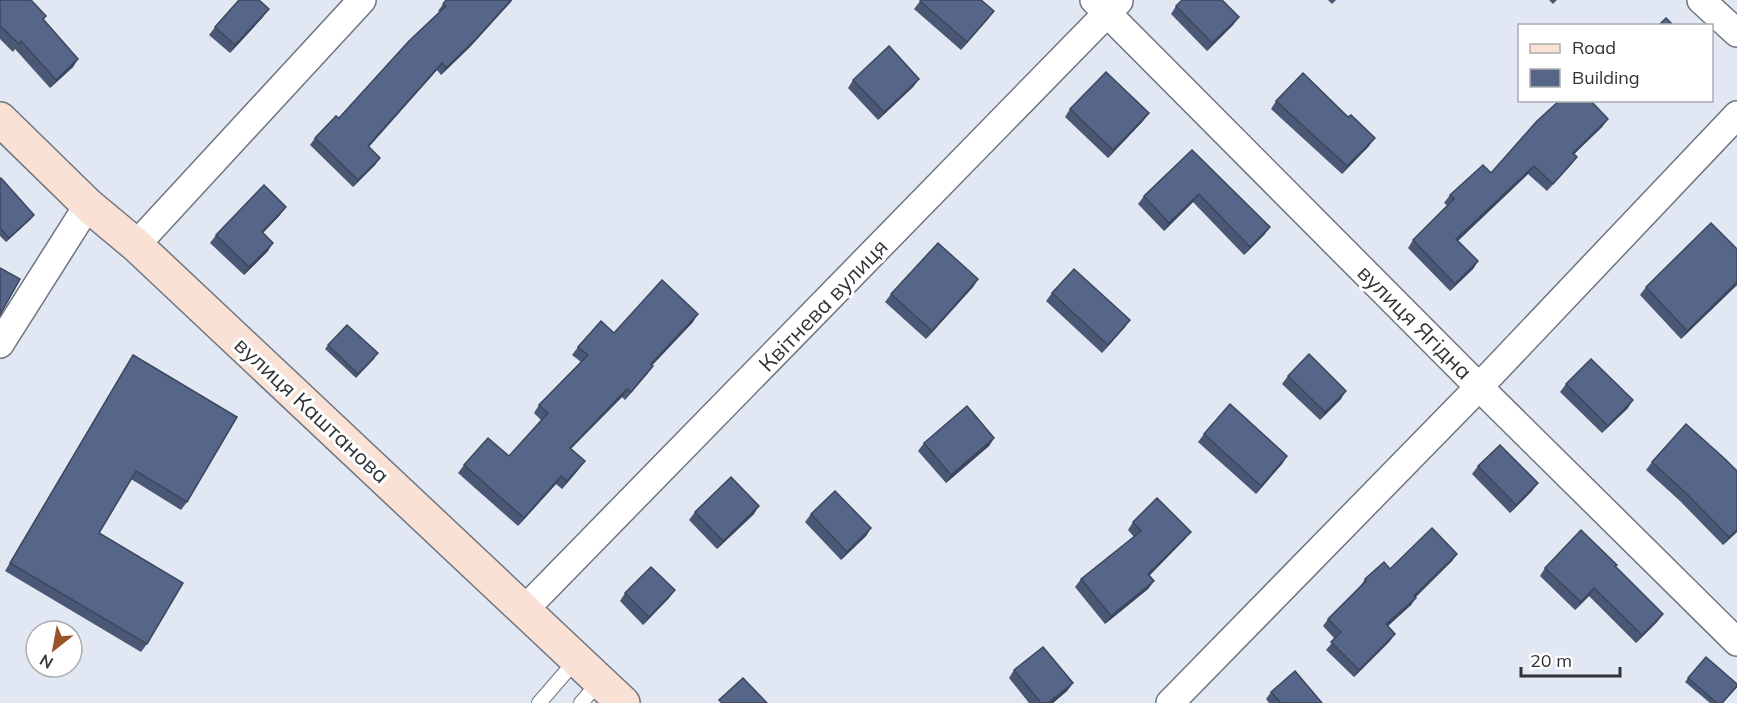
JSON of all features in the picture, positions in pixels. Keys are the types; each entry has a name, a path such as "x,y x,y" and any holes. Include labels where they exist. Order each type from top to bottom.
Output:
{"street":[{"path":"136,245 362,0"},
{"path":"1701,0 1737,33"},
{"name":"вулиця Ягідна","path":"1108,5 1479,387 1737,642"},
{"name":"Квітнева вулиця","path":"525,609 1108,5"},
{"path":"1170,703 1479,387 1737,115"},
{"name":"вулиця Каштанова","path":"0,119 88,205 136,245 525,609 586,681 623,703"},
{"path":"0,344 88,205"}],"lane":[{"path":"539,703 586,681"}],"building":[{"path":"0,0 31,0 46,16 43,19 78,59 56,80 21,41 19,44 0,26"},
{"path":"239,0 259,0 269,9 235,45 215,27"},
{"path":"446,0 511,0 446,68 442,63 368,146 380,158 358,180 315,138 336,116 339,118 409,41 446,6 443,4"},
{"path":"921,0 981,0 994,11 967,42"},
{"path":"1182,0 1222,0 1239,17 1212,43 1176,6"},
{"path":"1666,18 1672,24 1660,24"},
{"path":"889,46 919,79 884,112 853,80"},
{"path":"1106,72 1149,113 1113,150 1070,109"},
{"path":"1303,73 1348,117 1351,115 1375,138 1347,166 1276,101"},
{"path":"1558,102 1592,102 1608,119 1573,153 1577,157 1553,184 1534,166 1456,239 1478,261 1455,284 1413,240 1454,199 1450,195 1483,165 1491,173 1537,121"},
{"path":"1192,150 1270,227 1250,247 1199,194 1169,223 1144,196"},
{"path":"1,178 34,215 9,238 0,228"},
{"path":"264,185 286,207 262,232 273,243 249,267 216,235"},
{"path":"1711,223 1737,249 1737,282 1687,331 1646,287"},
{"path":"938,243 978,279 932,331 891,294"},
{"path":"0,268 20,279 0,315"},
{"path":"1074,269 1130,320 1108,345 1052,293"},
{"path":"662,280 698,314 651,364 653,366 631,392 627,389 570,448 585,461 567,481 561,476 524,518 464,465 488,438 509,456 548,413 539,405 588,355 578,347 601,321 614,333"},
{"path":"347,325 378,353 358,374 328,345"},
{"path":"1309,354 1346,391 1325,412 1288,376"},
{"path":"133,355 237,417 187,502 136,471 99,533 183,583 147,644 10,563"},
{"path":"1591,359 1633,400 1608,426 1566,384"},
{"path":"1230,404 1287,456 1261,486 1204,434"},
{"path":"967,406 994,438 951,475 924,443"},
{"path":"1686,424 1737,471 1737,530 1729,537 1652,462"},
{"path":"1500,445 1538,483 1516,505 1478,466"},
{"path":"731,477 759,506 723,541 695,512"},
{"path":"835,491 871,528 847,552 811,514"},
{"path":"1157,498 1191,532 1148,574 1154,581 1111,616 1081,579 1141,531 1133,522"},
{"path":"1432,528 1457,554 1414,596 1416,598 1386,624 1395,634 1359,670 1331,642 1341,632 1328,619 1384,562 1390,569"},
{"path":"1581,530 1663,614 1642,635 1594,588 1581,602 1545,568"},
{"path":"651,567 675,590 649,617 625,593"},
{"path":"1043,647 1073,683 1048,703 1041,703 1014,670"},
{"path":"1706,657 1737,684 1722,703 1717,703 1688,678"},
{"path":"1295,671 1322,703 1281,703 1271,692"},
{"path":"743,678 767,703 722,703 719,700"}]}
